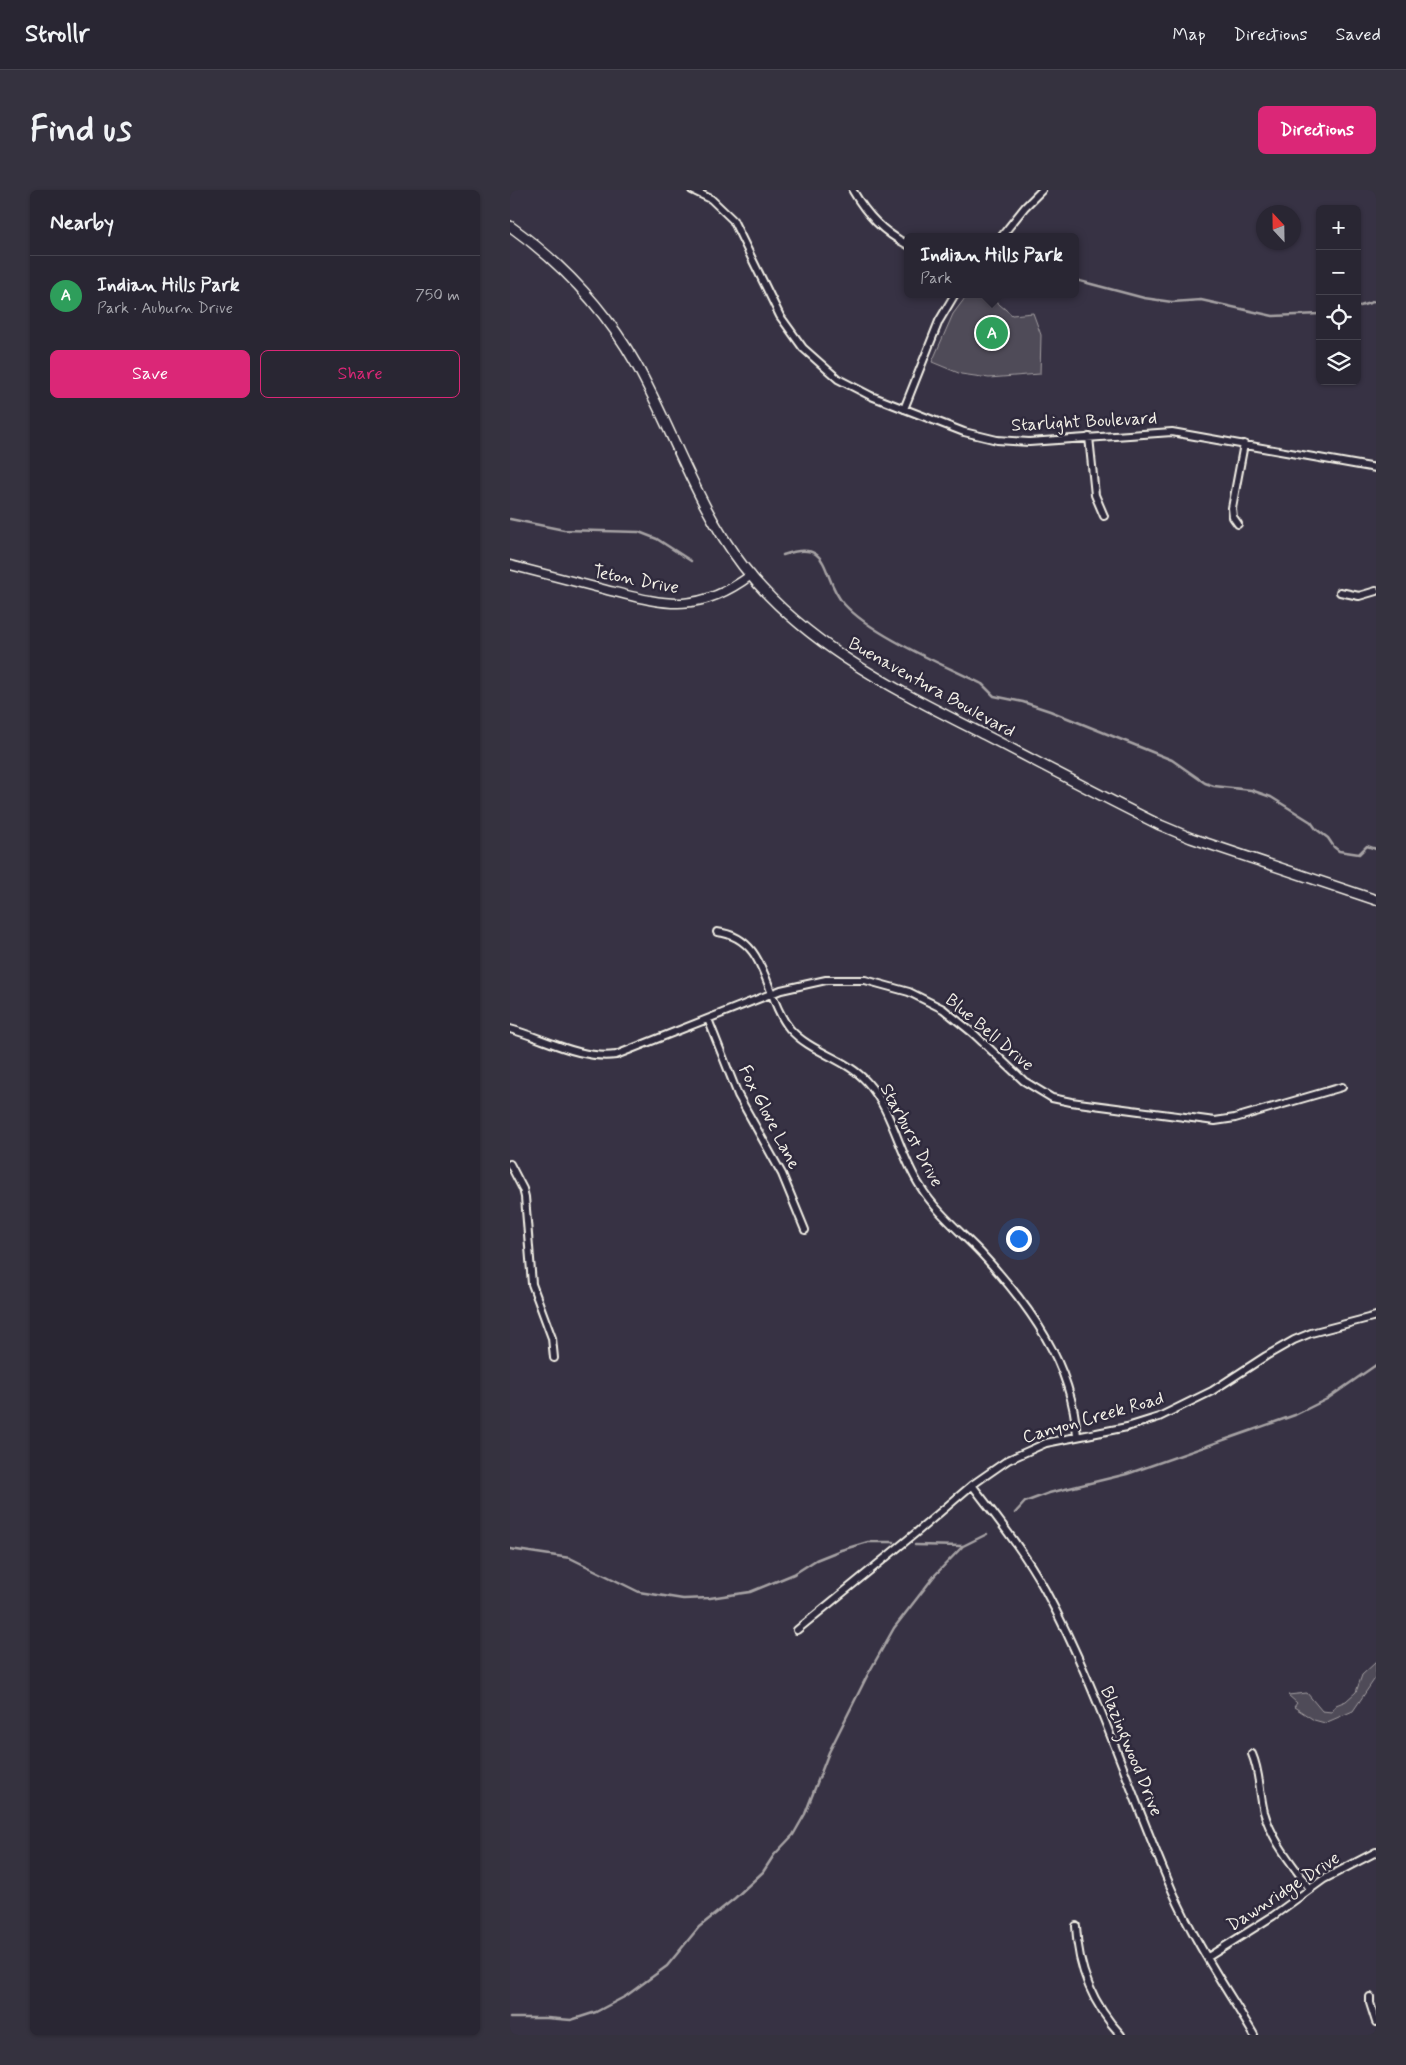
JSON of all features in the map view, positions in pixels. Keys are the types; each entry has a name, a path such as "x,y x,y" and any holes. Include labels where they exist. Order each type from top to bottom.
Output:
{"main road":[{"name":"Buenaventura Boulevard","path":"510,226 549,257 571,278 615,330 636,364 718,527 751,576 783,609 851,662 882,681 1160,825 1191,838 1376,900"}],"street":[{"name":"Starlight Boulevard","path":"692,190 711,199 733,220 780,316 811,357 834,376 853,388 904,409 964,432 997,440 1029,442 1172,432 1376,468"},
{"path":"1004,233 1025,207 1042,190"},
{"path":"853,191 863,208 881,228 904,242"},
{"path":"904,409 939,321 953,298"},
{"path":"1090,437 1095,495 1104,516"},
{"path":"1238,524 1233,518 1232,508 1244,444"},
{"name":"Teton Drive","path":"510,565 641,598 673,604 690,603 712,598 751,576"},
{"path":"1340,592 1358,596 1376,592"},
{"name":"Starburst Drive","path":"717,932 732,934 747,944 755,955 781,1015 796,1035 851,1067 872,1088 887,1116 911,1171 929,1200 987,1260 1043,1331 1064,1373 1073,1408 1077,1436"},
{"name":"Blue Bell Drive","path":"510,1029 579,1052 606,1056 623,1052 772,993 810,982 849,979 882,984 909,992 927,1000 950,1014 1032,1087 1046,1096 1064,1101 1216,1121 1235,1118 1342,1087"},
{"name":"Fox Glove Lane","path":"708,1019 738,1095 782,1174 805,1230"},
{"path":"510,1164 525,1197 532,1284 552,1338 554,1358"},
{"name":"Canyon Creek Road","path":"797,1630 972,1485 1021,1453 1046,1443 1127,1427 1171,1412 1224,1384 1294,1340 1311,1333 1376,1316"},
{"name":"Blazingwood Drive","path":"972,1485 1006,1529 1036,1573 1060,1619 1104,1720 1172,1890 1208,1957 1254,2035"},
{"path":"1252,1754 1258,1768 1264,1812 1272,1832 1310,1889"},
{"name":"Dawnridge Drive","path":"1208,1957 1273,1916 1340,1870 1376,1852"},
{"path":"1076,1926 1077,1943 1085,1975 1096,2003 1101,2013 1121,2035"},
{"path":"1370,1997 1376,2022"}],"shaded area":[{"path":"965,298 992,298 1012,315 1033,313 1041,335 1040,374 989,378 961,374 932,362 953,314"},
{"path":"1376,1662 1376,1677 1353,1711 1325,1723 1314,1720 1294,1707 1297,1703 1288,1695 1307,1693 1322,1711 1332,1712 1336,1705 1346,1701 1356,1692 1362,1675"}],"waterway":[{"path":"1079,281 1144,298 1172,302 1201,300 1273,316 1316,314"},
{"path":"1361,306 1376,301"},
{"path":"510,519 564,530 639,532 657,539 691,561"},
{"path":"783,555 799,551 810,551 818,556 837,594 844,604 857,616 890,638 982,684 994,696 1023,702 1050,711 1172,760 1205,783 1214,786 1251,790 1271,797 1311,822 1339,851 1359,854 1367,846 1376,849"},
{"path":"1015,1513 1025,1502 1049,1493 1127,1474 1295,1415 1327,1399 1376,1365"},
{"path":"510,2018 571,2020 596,2012 626,1996 667,1966 699,1927 763,1872 774,1855 793,1835 805,1814 829,1752 867,1676 894,1628 935,1575 963,1546 987,1534"},
{"path":"510,1549 570,1558 639,1592 683,1599 710,1598 750,1592 794,1574 816,1560 841,1550 868,1542 894,1542"},
{"path":"915,1545 963,1546"}],"place":[{"name":"Indian Hills Park","path":"992,333"}]}
